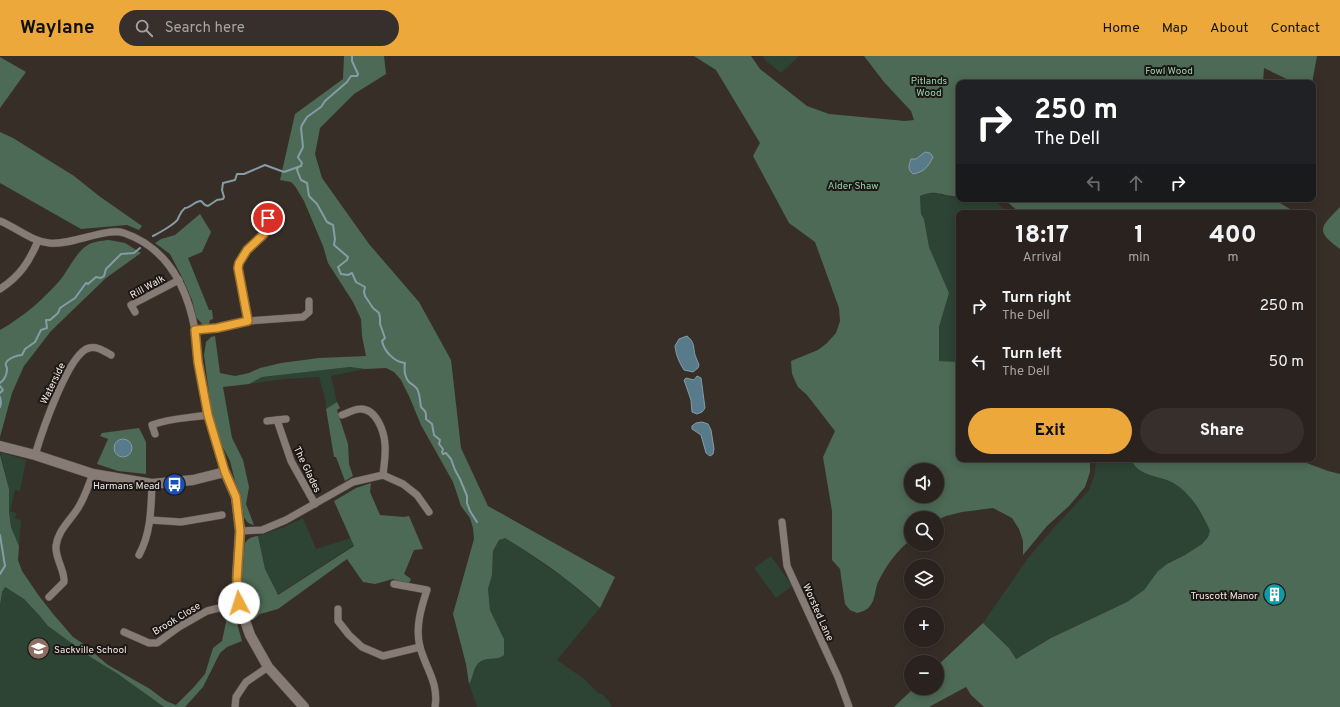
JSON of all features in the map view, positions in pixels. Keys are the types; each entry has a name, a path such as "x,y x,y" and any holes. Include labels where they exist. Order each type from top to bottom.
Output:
{"street":[{"path":"248,321 238,268 239,263 247,250 264,234 268,218"},
{"path":"0,221 16,231 38,241 50,244 110,232 122,233 142,241 152,248 171,266 179,280 188,302 195,330 198,362 208,415 225,472 236,497 240,531 237,579 239,603 250,635 268,668 304,707"},
{"path":"0,289 10,282 25,267 38,241"},
{"name":"Rill Walk","path":"135,312 131,306 179,280"},
{"path":"195,330 217,328 248,321 303,317 309,312 309,301"},
{"name":"Waterside","path":"34,455 43,427 75,359 87,348 97,347 111,355"},
{"path":"342,415 362,409 374,415 383,431 385,445 383,475 403,484 417,495 429,512"},
{"path":"155,434 152,425 156,423 179,418 208,415"},
{"path":"267,421 286,419"},
{"name":"The Glades","path":"277,420 291,461 315,504"},
{"path":"0,446 93,474 152,484 193,480 225,472"},
{"path":"49,597 64,582 57,559 56,547 58,536 62,528 77,510 85,496 93,474"},
{"name":"The Glades","path":"240,531 262,530 286,520 353,482 383,475"},
{"path":"139,555 145,543 150,520 152,484"},
{"path":"150,520 182,522 222,515"},
{"name":"Worsted Lane","path":"782,522 787,566 838,677 849,707"},
{"path":"394,584 427,590 420,611 418,631 420,648 433,680 435,707"},
{"name":"Brook Close","path":"124,632 149,643 157,643 179,627 207,611 239,603"},
{"path":"338,609 338,621 349,635 362,647 383,656 420,648"},
{"path":"235,707 236,697 246,682 268,668"}],"green space":[{"path":"344,56 384,56 386,74 354,94 320,128 315,154 322,178 369,244 419,302 451,360 461,448 488,506 615,577 600,608 554,570 505,538 499,540 493,551 492,575 488,589 490,610 504,639 504,655 480,662 476,667 469,684 466,664 453,614 474,539 473,528 470,518 461,506 453,482 421,425 401,380 394,372 386,368 365,369 350,367 262,377 249,384 223,387 232,438 243,460 249,487 246,504 254,525 250,524 244,517 230,461 221,444 211,409 204,355 206,342 211,337 215,336 220,373 235,376 281,363 319,358 366,356 362,336 361,319 353,302 328,263 323,246 304,201 291,182 280,180 295,114 343,79"},
{"name":"Alder Shaw","path":"694,56 751,56 760,69 807,106 829,114 905,121 914,120 911,111 884,82 864,56 1317,56 1313,80 1289,80 1264,68 1263,80 956,80 956,196 928,193 920,196 921,214 924,219 929,247 949,293 939,327 939,361 956,362 956,462 1090,462 1090,472 1085,487 1069,506 1047,526 1023,555 1023,541 1019,529 1012,518 993,508 962,512 944,517 944,511 904,511 904,546 892,559 878,582 873,601 870,606 864,611 857,613 850,610 845,604 840,569 832,560 832,511 823,457 835,431 807,395 798,387 792,374 791,361 818,350 827,343 836,333 840,321 839,308 815,242 789,223 753,156 760,143 716,70"},
{"path":"763,56 799,56 781,73 765,60"},
{"path":"0,57 26,72 0,108"},
{"path":"0,132 13,138 74,176 99,196 142,226 139,230 127,225 81,229 0,183"},
{"path":"929,193 956,196 956,202 996,202 1005,210 956,210 956,362 939,361 939,327 949,293 929,248 924,220 921,214 920,196"},
{"path":"1007,202 1278,202 1292,210 1017,210"},
{"path":"1340,207 1340,249 1326,237 1323,228 1328,219"},
{"path":"200,214 211,232 202,252 188,258 209,310 212,310 213,319 210,320 208,327 203,325 196,317 192,300 170,254 155,243 161,239 175,235"},
{"path":"109,240 125,243 141,253 106,278 51,331 24,366 12,393 0,437 0,330 33,307 48,294 61,279 82,249 94,242"},
{"path":"350,367 365,369 331,376 337,402 326,409 326,402 319,377 284,379 249,384 262,377"},
{"path":"337,402 340,408 337,410 348,444 349,464 353,476 345,481 336,457 334,457 326,409"},
{"path":"139,428 146,442 146,474 118,471 97,464 108,439 100,436 102,433"},
{"path":"0,452 26,460 20,491 15,490 10,511 16,513 15,518 21,520 19,546 11,527 9,512 9,489"},
{"path":"0,455 9,489 9,512 11,527 19,546 18,560 22,571 39,596 73,637 108,665 150,689 166,701 176,705 205,674 213,648 222,641 226,622 225,611 231,610 234,613 242,641 227,647 220,653 203,687 185,707 164,707 48,626 24,599 5,587 2,592 0,605"},
{"path":"1096,462 1132,462 1147,474 1168,479 1188,494 1204,518 1210,531 1208,537 1202,544 1167,564 1158,571 1144,590 1127,602 1051,638 1015,659 1009,648 983,623 1028,558 1089,490 1095,473"},
{"path":"1133,462 1304,462 1340,474 1340,707 984,707 971,695 966,687 929,707 894,707 907,695 944,695 944,659 983,623 1009,648 1016,659 1051,638 1127,602 1144,590 1158,571 1167,564 1202,544 1208,537 1210,531 1201,513 1188,495 1172,482 1140,470"},
{"path":"371,483 370,492 380,515 409,516 423,549 414,550 404,574 411,579 408,585 393,579 375,584 363,582 347,559 278,609 260,614 252,621 245,601 242,577 244,545 248,539 258,536 265,569 278,595 354,546 334,501 356,488"},
{"path":"303,518 316,549 351,538 354,545 277,595 265,569 258,536 282,528"},
{"path":"505,537 564,578 600,608 557,660 583,678 598,693 602,694 612,707 477,707 469,684 476,666 482,661 493,659 504,639 490,610 488,589 492,575 493,551 499,540"},
{"path":"771,556 792,586 776,598 754,568"},
{"name":"Sackville School","path":"4,587 24,599 48,626 164,707 0,707 0,605"}],"water":[{"path":"925,152 930,153 933,157 931,161 923,170 913,174 909,169 911,159 916,159"},
{"path":"687,336 693,343 695,355 699,365 693,372 684,370 675,349 679,339"},
{"path":"697,376 701,378 705,408 702,412 697,414 692,412 691,400 684,380 686,378 694,380"},
{"path":"702,422 708,424 711,430 714,449 713,454 710,456 706,453 701,435 692,429 692,426 696,423"},
{"path":"123,439 129,442 132,448 129,454 123,457 117,454 114,448 117,442"}],"waterway":[{"path":"153,236 176,221 181,212 194,203 201,201 208,206 217,200 223,199 223,183 235,180 237,174 244,174 265,165 284,172 301,166 302,163 298,157 303,147 302,125 307,117 321,107 325,101 347,82 351,76 357,76 358,74 352,61 352,56"},
{"path":"298,167 297,170 301,180 307,183 309,196 317,204 327,222 333,225 335,239 334,245 348,257 347,260 338,267 341,274 348,275 352,273 356,282 365,287 365,296 373,308 379,313 380,324 385,338 382,341 383,345 393,358 397,361 405,363 407,378 409,382 417,389 421,407 426,414 426,419 432,424 434,435 440,440 439,444 443,449 443,454 446,453 451,459 467,496 467,503 470,511 477,522"},
{"path":"0,383 6,375 7,361 13,357 22,355 25,349 35,342 41,330 47,328 46,320 50,320 58,313 60,308 75,298 86,283 88,284 96,277 101,278 104,276 106,269 121,254 134,253 140,248"},
{"path":"0,386 3,390 0,393"},
{"path":"0,397 0,407"},
{"path":"0,535 5,566 0,574"}],"place":[{"name":"Harmans Mead","path":"175,485"},
{"name":"Truscott Manor","path":"1274,595"},
{"name":"Sackville School","path":"39,649"}],"route":[{"path":"239,603 237,579 240,531 236,497 225,472 208,415 198,362 195,330 217,328 248,321 238,268 239,263 247,250 264,234 268,218"}],"park label":[{"name":"Fowl Wood","path":"1169,70"},
{"name":"Pitlands Wood","path":"929,86"}]}
